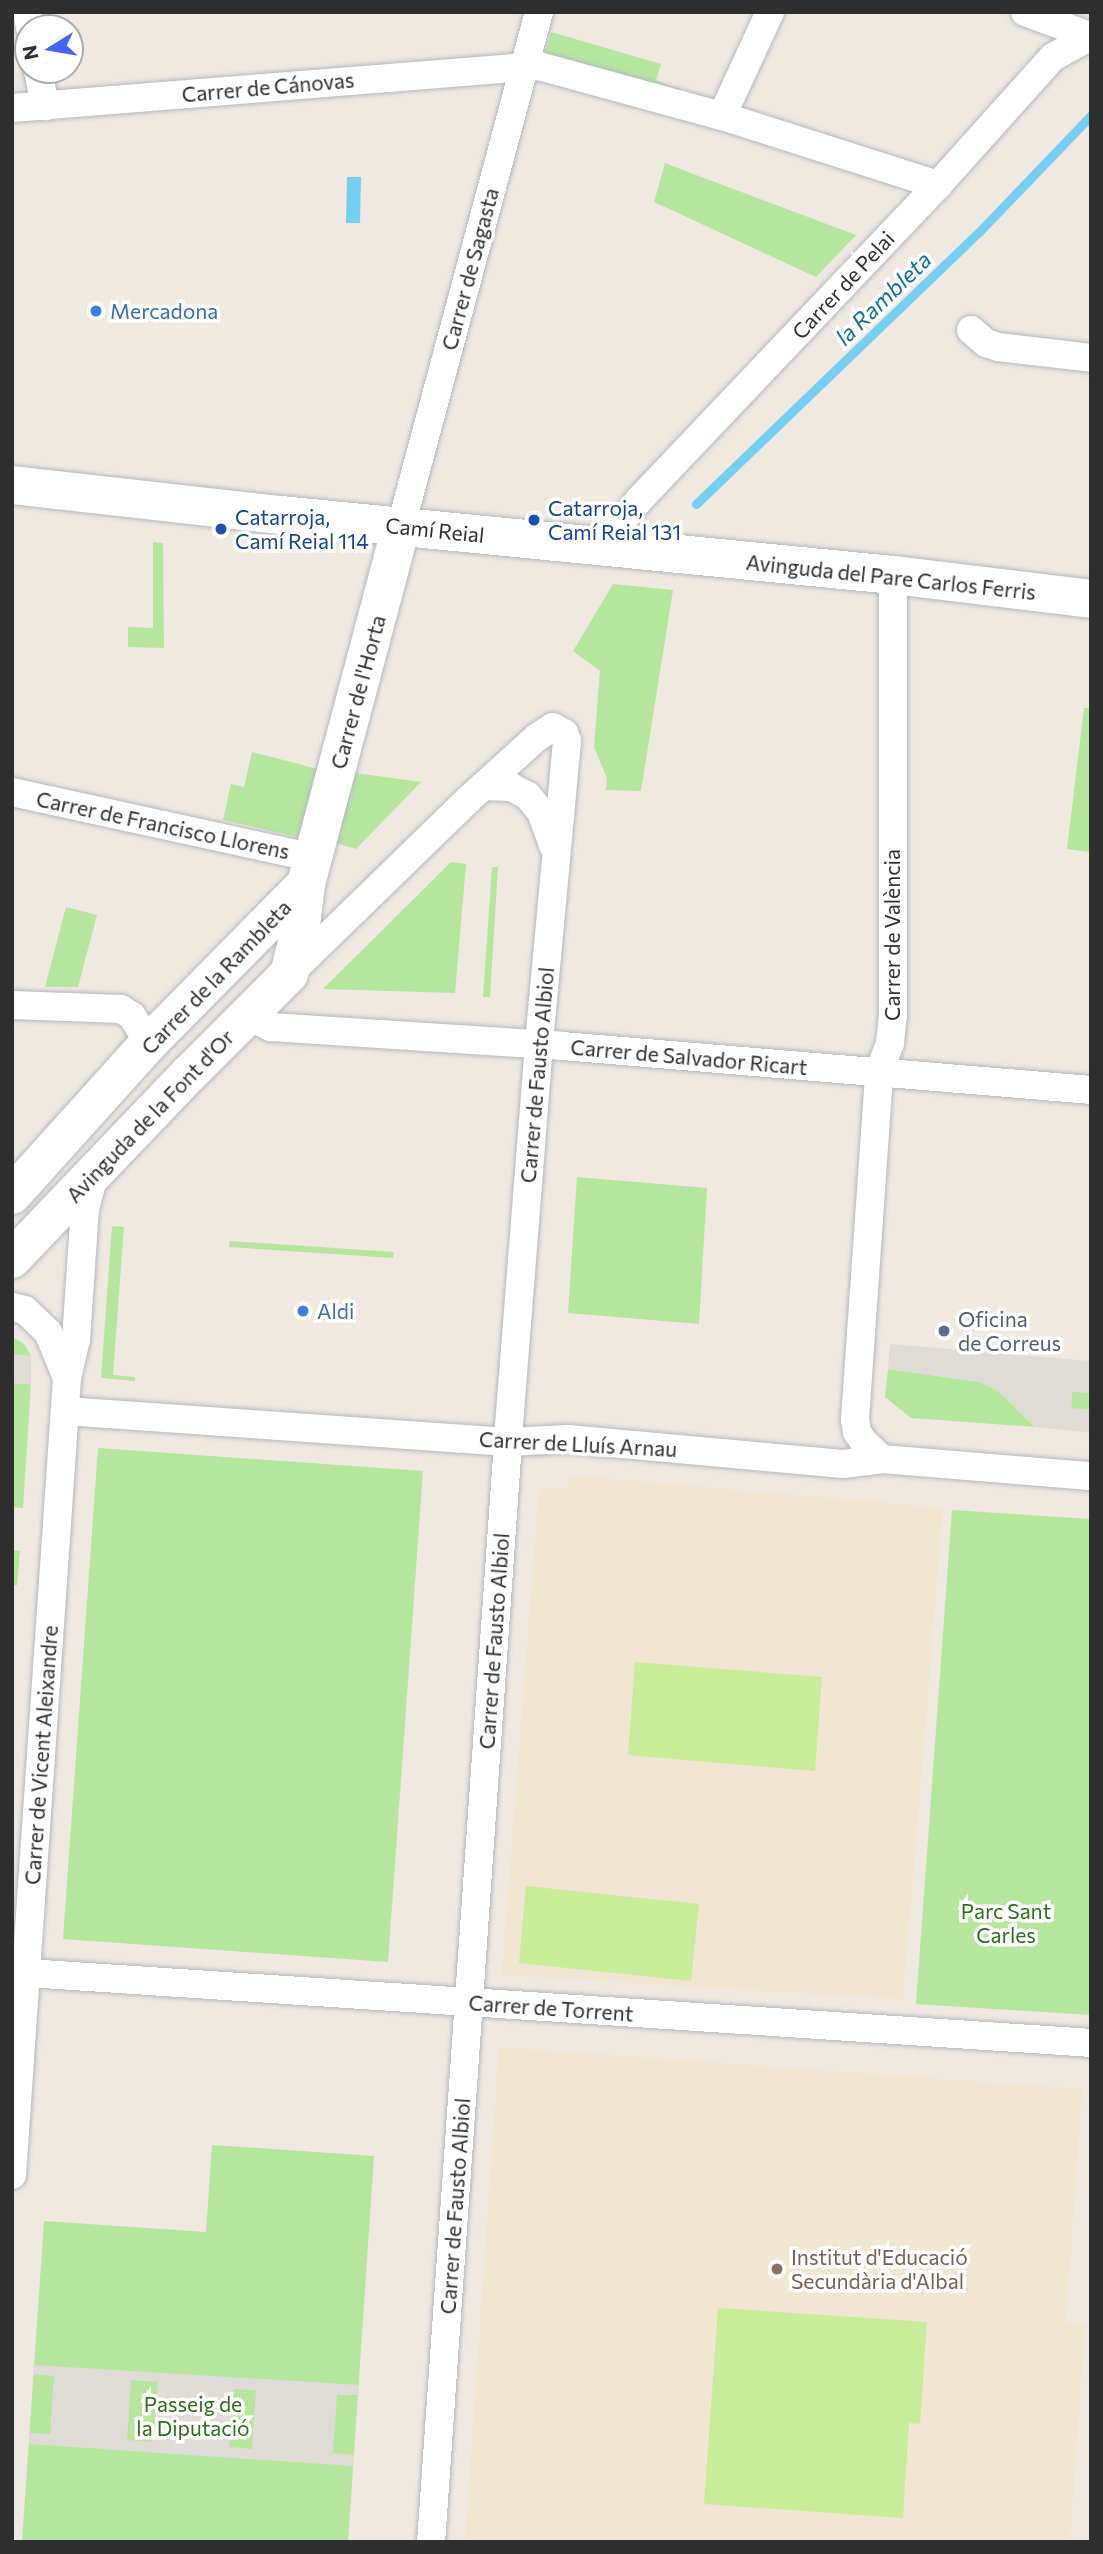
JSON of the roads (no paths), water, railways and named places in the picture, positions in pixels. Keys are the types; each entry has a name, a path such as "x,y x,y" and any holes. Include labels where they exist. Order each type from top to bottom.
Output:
{"street":[{"name":"Carrer de Sagasta","path":"401,526 539,12"},
{"path":"722,116 769,12"},
{"path":"1025,12 1091,36"},
{"name":"Carrer de Pelai","path":"612,548 622,521 639,500 938,184 1053,57 1091,36"},
{"name":"Carrer de Cánovas","path":"12,108 524,65 539,66 722,116 938,184"},
{"path":"41,84 45,106"},
{"path":"971,330 986,343 998,347 1091,358"},
{"name":"Camí Reial","path":"12,485 691,555"},
{"name":"Carrer de l'Horta","path":"310,871 401,526"},
{"name":"Avinguda del Pare Carlos Ferris","path":"691,555 893,575 1091,599"},
{"name":"Carrer de València","path":"855,1419 879,1072 890,1043 893,1016 893,575"},
{"name":"Avinguda de la Font d'Or","path":"12,1259 247,1015 484,786 546,730 559,728 567,741"},
{"name":"Carrer de Fausto Albiol","path":"431,2542 508,1442 539,1044 567,741"},
{"path":"484,786 511,787 528,796 541,812 556,855"},
{"name":"Carrer de Francisco Llorens","path":"12,792 310,871"},
{"path":"289,974 301,926 310,871"},
{"name":"Carrer de la Rambleta","path":"18,1180 108,1091 149,1043 310,871"},
{"path":"12,1004 121,1009 132,1016 149,1043"},
{"name":"Carrer de Salvador Ricart","path":"247,1015 271,1027 539,1044 1091,1090"},
{"name":"Carrer de la Rambleta","path":"108,1091 148,1090 189,1074"},
{"name":"Carrer de Vicent Aleixandre","path":"12,2175 19,1973 67,1378 76,1340 85,1209 94,1176"},
{"name":"Carrer de Vicent Aleixandre","path":"12,1307 25,1310 48,1332 67,1378"},
{"name":"Carrer de Lluís Arnau","path":"65,1411 508,1442 568,1439 842,1464 883,1459 1091,1476"},
{"path":"804,1460 831,1445 855,1419 864,1442 883,1459"},
{"name":"Carrer de Torrent","path":"19,1973 1091,2043"}],"water":[{"path":"347,177 361,177 360,223 346,223"}],"waterway":[{"name":"la Rambleta","path":"696,504 978,233 1091,115"}],"place":[{"name":"Mercadona","path":"96,311"},
{"name":"Catarroja, Camí Reial 131","path":"534,520"},
{"name":"Catarroja, Camí Reial 114","path":"221,529"},
{"name":"Aldi","path":"303,1311"},
{"name":"Oficina de Correus","path":"944,1331"},
{"name":"Institut d'Educació Secundària d'Albal","path":"777,2269"}],"park label":[{"name":"Parc Sant Carles","path":"1006,1923"},
{"name":"Passeig de la Diputació","path":"193,2416"}]}
